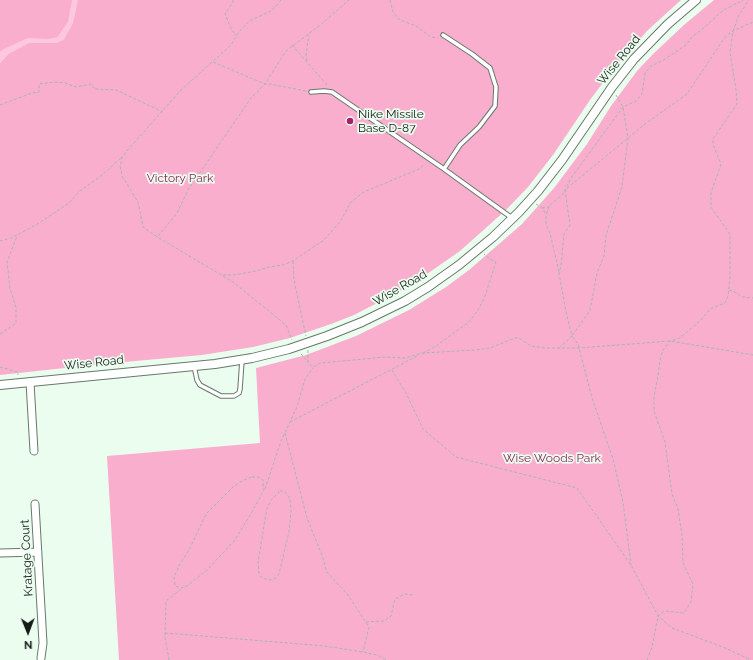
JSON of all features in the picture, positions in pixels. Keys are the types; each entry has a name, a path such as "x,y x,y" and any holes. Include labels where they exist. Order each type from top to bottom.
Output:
{"street":[{"name":"Wise Road","path":"0,385 242,360 301,345 357,325 405,300 446,274 479,249 512,219 530,200 562,160 612,87 642,50 668,24 696,0"},
{"path":"30,382 34,451"},
{"name":"Kratage Court","path":"35,504 43,643 41,658"},
{"path":"0,553 38,552"}],"lane":[{"path":"443,35 490,68 496,87 495,106 479,127 460,145 444,169"},
{"path":"311,92 332,92 444,169 512,219"},
{"path":"194,366 197,380 200,385 221,396 234,396 239,393 240,389 242,360"}],"path":[{"path":"233,0 225,14 236,36"},
{"path":"0,241 17,235 36,225 69,203 80,191 122,158 181,90 231,45 236,36 249,21 271,11 281,0"},
{"path":"158,237 177,213 188,190 251,98 265,84 286,51 292,45 309,34 349,0"},
{"path":"390,0 393,12 397,18 416,26 431,37 440,38 443,35"},
{"path":"542,208 549,206 563,194 571,178 623,107 636,102 642,94 645,73 651,66 662,61 686,45 692,37 722,11 743,0"},
{"path":"169,660 165,633 166,601 181,588 187,586 207,570 231,545 252,512 264,490 285,433 297,407 305,379 313,368 321,364 341,361 385,357 406,358 423,353 490,348 515,338 519,338 531,346 559,348 579,348 670,341 680,338 702,319 710,309 726,303 728,290 730,234 711,207 710,195 721,164 713,144 713,139 737,104 730,52 733,31 739,15 749,0"},
{"path":"565,190 645,124 687,94 725,37 733,31 753,22"},
{"path":"307,62 306,54 309,34"},
{"path":"292,45 332,92"},
{"path":"213,62 265,84 311,92"},
{"path":"0,105 32,93 39,92 39,84 54,82 65,83 76,87 92,84 94,89 116,90 163,112"},
{"path":"559,348 572,336 590,310 597,273 604,256 606,235 622,187 628,138 623,107 612,87"},
{"path":"122,158 120,171 138,202 143,226 158,237 221,275 244,291 286,325 292,341 308,350 308,363"},
{"path":"221,275 233,275 256,271 283,265 293,261 324,240 340,222 351,202 364,192 419,169 430,160"},
{"path":"559,273 564,234 570,225 565,190"},
{"path":"530,200 542,208 546,215"},
{"path":"549,206 546,215 546,225 550,233 572,336 579,348 592,398 612,459 623,502 631,565"},
{"path":"0,334 16,323 16,307 10,289 7,262 17,235"},
{"path":"290,422 436,346 469,322 484,299 496,262 490,259 479,249"},
{"path":"293,261 294,280 306,333 301,345 301,353 313,368"},
{"path":"728,290 738,294 742,298 753,298"},
{"path":"670,341 753,355"},
{"path":"647,660 652,647 658,616 664,611 685,612 691,602 693,584 683,563 682,535 678,509 672,494 665,442 654,411 654,396 660,360 663,350 670,341"},
{"path":"0,368 18,372 21,383"},
{"path":"392,370 407,395 423,429 456,457 577,488 631,565 658,616 672,628 723,647 751,660"},
{"path":"285,433 307,518 323,558 326,571 348,595 369,627 363,652"},
{"path":"181,588 174,585 175,576 206,514 234,486 244,480 252,477 258,477 263,480 264,490"},
{"path":"280,491 286,492 291,500 289,532 279,574 270,580 262,578 258,571 258,562 266,515 270,502 275,495 280,491"},
{"path":"366,622 384,621 391,616 395,599 405,594 413,595"},
{"path":"165,633 325,646 377,655 387,660"}],"green space":[{"name":"Victory Park","path":"0,0 681,0 648,30 614,68 590,100 553,155 528,187 507,209 460,251 414,283 389,297 354,315 331,324 290,338 253,347 202,355 0,375"},
{"name":"Wise Woods Park","path":"714,0 753,0 753,660 119,660 107,456 260,443 256,368 306,355 356,336 409,310 446,287 469,270 522,224 554,188 587,144 611,106 637,71 685,24"}],"shaded area":[{"path":"73,0 77,0 74,19 63,39 56,42 29,42 8,53 0,62 0,53 28,39 48,40 60,37 69,22"}],"waterway":[{"path":"0,53 28,39 48,40 58,38 69,22 73,0"},
{"path":"0,62 8,53 29,42 56,42 63,39 72,23 77,0"}],"place":[{"name":"Nike Missile Base D-87","path":"350,121"}]}
